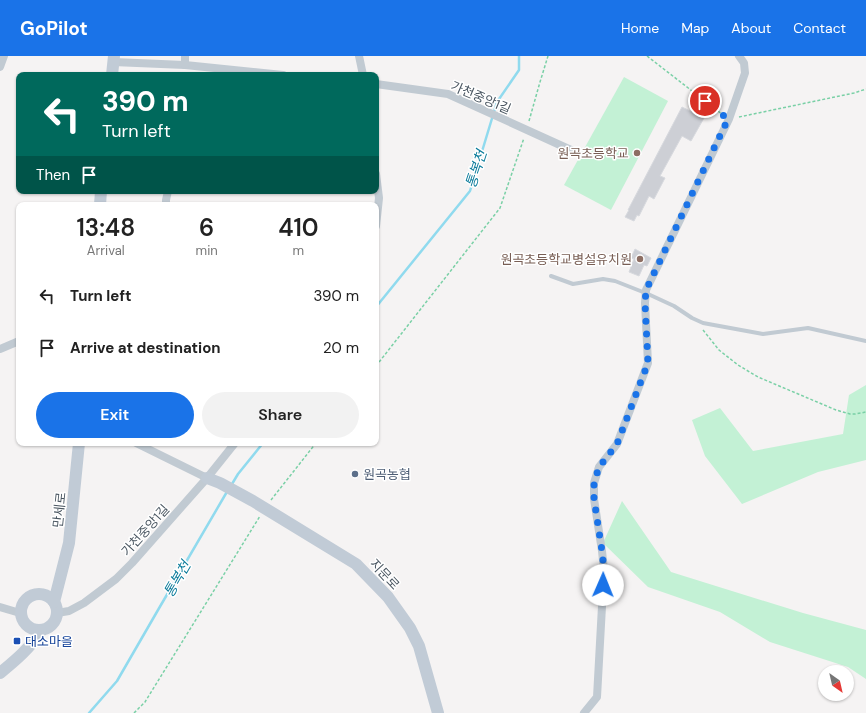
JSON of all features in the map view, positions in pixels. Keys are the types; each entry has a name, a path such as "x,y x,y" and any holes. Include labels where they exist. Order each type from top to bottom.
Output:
{"main road":[{"path":"112,72 114,59"},
{"name":"만세로","path":"52,603 69,543 79,446"},
{"name":"지문로","path":"207,478 220,483 253,501 356,564 388,597 410,628 419,646 438,713"},
{"path":"39,594 52,603 56,619 47,629 35,630 24,624 20,612 21,607 28,598 39,594"},
{"path":"24,651 29,628"},
{"path":"0,673 14,662 34,642 41,630"}],"street":[{"path":"0,67 4,56"},
{"path":"185,65 186,56"},
{"path":"360,56 363,72"},
{"path":"584,713 597,697 604,570 594,499 594,483 599,467 617,444 648,363 645,303 646,290 728,119 745,73 744,63 739,56"},
{"path":"114,59 246,72"},
{"name":"가천중앙1길","path":"379,84 448,94 571,150"},
{"path":"0,349 16,343"},
{"path":"142,446 207,478"},
{"name":"가천중앙1길","path":"52,603 69,611 84,603 116,579 207,478 233,446"},
{"path":"0,607 20,612"}],"lane":[{"path":"552,276 573,284 603,279 615,281 674,306 692,318 703,323 763,334 808,328 866,341"}],"path":[{"path":"379,362 500,208 523,128 548,56"},
{"path":"647,56 728,119 866,89"},
{"path":"692,318 720,350 738,365 758,377 836,410 850,414 866,412"},
{"path":"134,713 145,702 265,508 314,446"}],"green space":[{"path":"624,77 668,101 611,210 564,185"},
{"path":"866,385 866,460 818,472 742,504 705,456 692,420 720,408 753,451 843,434 849,395"},
{"path":"622,501 671,572 803,613 866,630 866,679 854,671 854,665 842,665 770,642 720,612 648,587 603,543"}],"building":[{"path":"682,107 704,118 691,141 682,136 660,176 665,178 654,199 649,196 639,216 637,215 634,221 625,217 628,210"},
{"path":"635,249 651,258 647,266 644,265 639,276 629,272 634,259 631,258"}],"waterway":[{"name":"통복천","path":"379,303 470,191 497,102 519,70 519,56"},
{"name":"통복천","path":"232,484 238,474 261,446"},
{"name":"통복천","path":"89,713 117,681 228,490"}],"place":[{"name":"원곡초등학교","path":"637,153"},
{"name":"원곡초등학교병설유치원","path":"640,259"},
{"name":"원곡농협","path":"355,474"},
{"name":"대소마을","path":"17,641"}],"route":[{"path":"603,585 604,570 594,499 594,483 599,467 617,444 648,363 645,303 646,290 728,119 705,101"}]}
